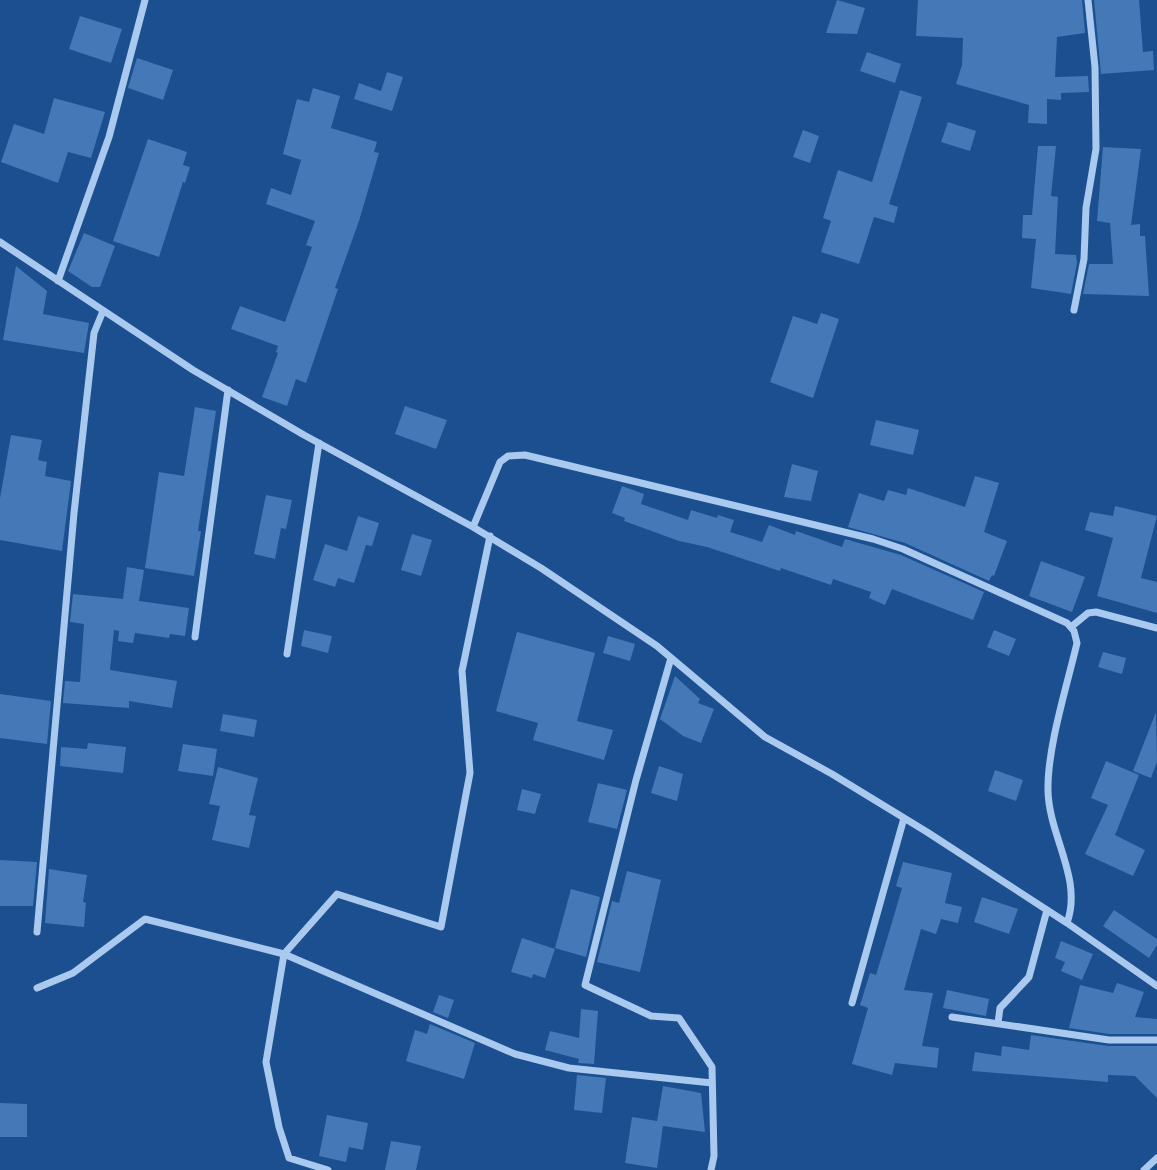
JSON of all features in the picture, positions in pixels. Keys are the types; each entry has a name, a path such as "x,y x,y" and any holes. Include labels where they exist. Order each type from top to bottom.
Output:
{"street":[{"path":"58,281 109,137 145,0"},
{"path":"1074,310 1084,259 1086,208 1096,149 1095,67 1088,0"},
{"path":"0,242 228,390 490,536 657,646 765,737 904,818 1067,923 1157,986"},
{"path":"37,932 74,513 94,332 103,311"},
{"path":"195,637 228,390"},
{"path":"287,654 319,443"},
{"path":"473,527 500,462 508,456 525,455 873,539 1062,620 1071,627 1077,643 1051,756 1048,792 1053,827 1072,896 1067,923"},
{"path":"328,1170 289,1158 266,1062 284,954 337,894 441,927 470,773 463,671 490,536"},
{"path":"1071,627 1088,613 1103,612 1157,628"},
{"path":"671,658 636,780 585,985 652,1016 679,1018 712,1067 714,1156 711,1170"},
{"path":"852,1003 904,818"},
{"path":"998,1023 1000,1008 1028,977 1047,910"},
{"path":"37,988 73,973 145,919 284,954 515,1054 569,1068 712,1083"},
{"path":"952,1017 1109,1040 1157,1040"},
{"path":"1144,1170 1157,1158"}],"building":[{"path":"837,0 865,8 857,34 826,33"},
{"path":"918,0 1082,0 1085,33 1057,37 1055,77 1088,76 1089,92 1061,93 1061,100 1047,99 1047,124 1028,123 1029,105 956,84 962,65 963,38 916,36"},
{"path":"1094,0 1139,0 1143,52 1153,51 1154,70 1101,74"},
{"path":"80,16 122,29 111,63 69,49"},
{"path":"867,52 901,64 895,83 860,71"},
{"path":"137,58 173,70 163,100 128,88"},
{"path":"387,72 403,77 392,111 354,99 359,83 381,91"},
{"path":"313,88 340,96 331,128 377,142 374,152 379,153 306,383 296,379 287,406 262,397 278,346 231,329 240,306 285,322 312,247 306,245 315,221 266,204 271,188 291,195 301,160 283,154 297,99 309,102"},
{"path":"900,90 922,97 889,204 898,207 894,223 874,217 859,264 821,252 831,221 823,218 838,170 872,182"},
{"path":"54,98 105,112 91,158 68,152 58,183 1,162 14,124 44,134"},
{"path":"948,122 976,131 970,151 941,142"},
{"path":"803,130 819,136 810,163 793,157"},
{"path":"148,139 187,152 183,165 190,167 159,257 113,241"},
{"path":"1038,146 1056,146 1051,196 1058,197 1055,254 1076,255 1071,294 1031,288 1036,239 1022,238 1023,215 1032,215"},
{"path":"1103,147 1141,149 1131,225 1140,224 1140,236 1145,236 1149,296 1083,294 1089,264 1113,264 1110,223 1097,221"},
{"path":"84,233 115,246 100,287 92,287 68,271"},
{"path":"16,266 47,291 43,314 89,323 84,353 3,340"},
{"path":"821,313 839,319 813,398 770,382 793,316 817,324"},
{"path":"405,406 447,420 436,449 395,434"},
{"path":"195,407 216,411 194,576 145,568 159,472 184,476"},
{"path":"876,420 919,430 913,455 870,445"},
{"path":"11,435 42,440 38,460 47,462 45,476 71,481 62,551 0,540 0,498"},
{"path":"792,464 818,471 811,501 784,497"},
{"path":"975,476 999,483 984,532 1007,541 994,576 992,575 989,581 905,543 848,527 859,493 884,501 888,490 906,495 908,488 965,507"},
{"path":"622,486 644,494 641,504 688,520 691,510 734,520 730,532 762,542 769,525 842,547 845,539 901,555 984,592 973,620 892,589 885,605 869,598 871,592 833,579 831,585 781,568 780,571 707,547 679,541 624,521 625,518 612,513"},
{"path":"266,495 292,500 286,529 281,528 275,559 254,554"},
{"path":"1115,506 1157,516 1141,578 1157,582 1157,613 1097,596 1113,538 1085,530 1090,512 1113,516"},
{"path":"358,516 379,523 372,546 366,545 354,583 338,578 335,587 313,580 325,544 347,551"},
{"path":"412,534 432,540 421,576 401,570"},
{"path":"1041,561 1085,577 1072,612 1029,596"},
{"path":"127,567 144,570 139,601 189,608 185,636 170,634 169,638 135,633 133,643 118,641 119,631 114,630 110,670 177,681 172,708 129,701 129,708 63,703 65,681 80,682 84,624 70,622 73,594 123,599"},
{"path":"304,630 332,636 328,653 301,646"},
{"path":"994,630 1016,639 1009,656 987,647"},
{"path":"517,632 595,653 577,721 613,730 604,760 533,740 538,723 496,711"},
{"path":"608,636 635,644 630,661 603,653"},
{"path":"1103,652 1126,658 1122,674 1098,667"},
{"path":"675,676 700,699 698,703 714,709 701,743 683,736 660,719"},
{"path":"0,694 51,701 47,744 0,738"},
{"path":"1156,712 1157,762 1151,778 1133,771"},
{"path":"223,714 257,720 254,737 220,731"},
{"path":"88,743 126,747 123,773 60,766 61,747 87,749"},
{"path":"183,744 217,749 213,776 178,771"},
{"path":"1106,761 1139,775 1115,835 1145,850 1133,876 1085,854 1108,805 1091,798"},
{"path":"659,766 683,774 677,801 651,793"},
{"path":"218,767 258,778 249,815 256,816 249,848 212,840 220,806 209,804"},
{"path":"995,770 1023,780 1016,801 988,791"},
{"path":"598,783 627,790 617,829 588,822"},
{"path":"522,789 541,794 535,814 517,810"},
{"path":"0,860 37,862 33,906 0,906"},
{"path":"903,862 952,873 945,903 962,907 958,923 941,919 936,934 921,929 904,990 933,993 922,1046 939,1048 937,1068 895,1063 892,1075 852,1064 868,1008 860,1005 870,973 876,975 890,929 902,888 896,886"},
{"path":"49,869 87,875 83,902 86,903 84,927 45,923"},
{"path":"627,871 661,880 640,972 597,962 612,901 619,903"},
{"path":"571,889 600,897 586,957 555,948"},
{"path":"982,897 1018,909 1009,934 974,922"},
{"path":"1114,910 1157,939 1157,945 1149,958 1103,926"},
{"path":"522,938 555,949 545,978 533,974 532,978 511,972"},
{"path":"1061,941 1093,954 1082,980 1061,971 1065,962 1055,958"},
{"path":"1117,983 1144,992 1135,1017 1157,1019 1157,1034 1109,1034 1069,1028 1080,985 1113,993"},
{"path":"947,990 989,999 986,1016 943,1008"},
{"path":"439,995 454,1000 448,1018 433,1012"},
{"path":"581,1009 598,1011 594,1064 578,1063 579,1059 545,1050 550,1031 579,1038"},
{"path":"430,1024 475,1043 464,1079 406,1061 415,1030 427,1034"},
{"path":"1031,1035 1108,1046 1157,1046 1157,1098 1135,1076 1108,1075 1108,1082 972,1071 975,1052 1001,1056 1002,1046 1029,1050"},
{"path":"577,1075 606,1078 602,1113 574,1110"},
{"path":"663,1086 701,1093 705,1132 663,1126 657,1168 625,1163 632,1117 657,1121"},
{"path":"0,1103 27,1104 27,1137 0,1137"},
{"path":"327,1115 368,1123 363,1150 349,1147 346,1162 319,1156"},
{"path":"391,1141 421,1146 416,1170 385,1170"}]}
